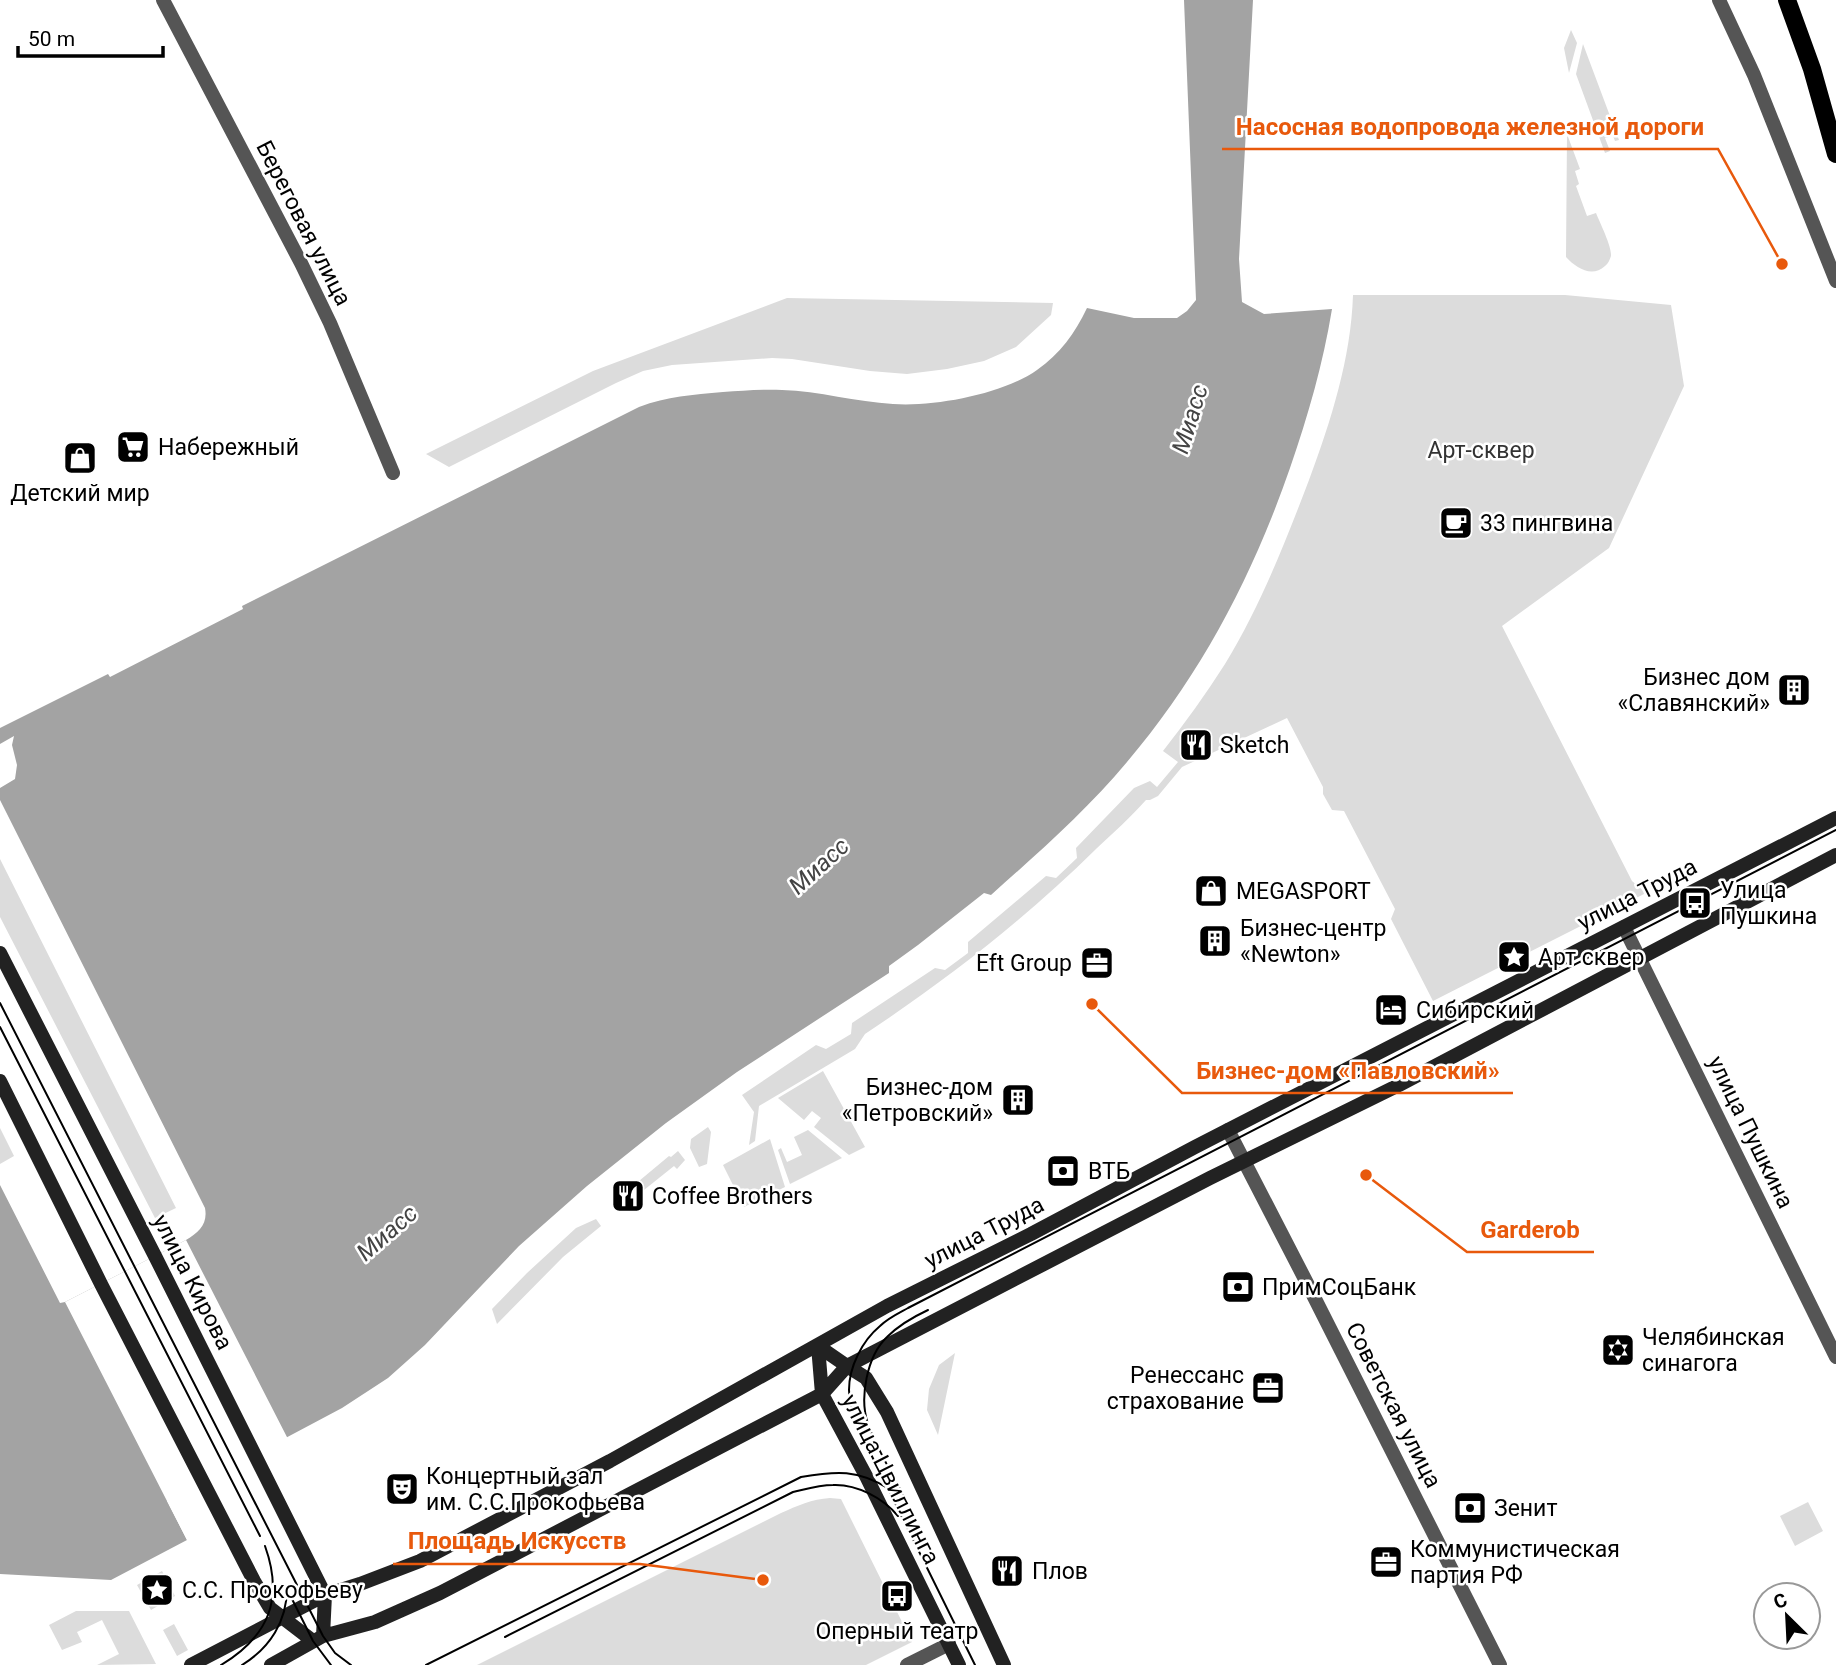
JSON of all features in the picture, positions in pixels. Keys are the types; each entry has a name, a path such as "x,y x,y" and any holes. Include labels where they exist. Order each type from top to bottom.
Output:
{"main road":[{"path":"1787,0 1812,69 1836,154"},
{"name":"улица Труда","path":"191,1665 325,1595 420,1561 610,1461 887,1306 1836,818"},
{"path":"271,1665 318,1639 375,1622 440,1593 822,1394 847,1366 1243,1161 1399,1085 1836,855"},
{"name":"улица Кирова","path":"0,953 325,1595 318,1639"},
{"path":"0,1082 246,1568 270,1608 318,1639"},
{"name":"улица Цвиллинга","path":"818,1346 866,1378 887,1412 1004,1665"},
{"name":"улица Цвиллинга","path":"818,1346 822,1394 959,1665"}],"street":[{"name":"Береговая улица","path":"163,0 301,263 330,323 393,473"},
{"path":"1719,0 1754,75 1836,281"},
{"name":"улица Пушкина","path":"1624,927 1836,1357"},
{"name":"Советская улица","path":"1227,1130 1500,1665"},
{"path":"907,1665 949,1644"}],"green space":[{"path":"1571,30 1577,43 1569,73 1564,48"},
{"path":"1583,44 1619,140 1615,141 1613,136 1605,138 1610,151 1605,153 1576,74"},
{"path":"1567,134 1580,169 1575,171 1579,184 1576,186 1587,216 1596,213 1611,252 1607,264 1600,270 1584,270 1566,257"},
{"name":"Арт-сквер","path":"1353,295 1565,295 1671,305 1684,386 1609,548 1502,626 1632,881 1646,893 1433,1001 1391,919 1395,909 1344,811 1332,810 1287,718 1182,767 1158,796 1146,800 1042,900 985,947 865,1034 855,1049 759,1106 755,1141 749,1145 754,1112 742,1095 816,1045 826,1049 851,1034 852,1023 935,968 945,970 968,953 968,942 1046,876 1056,878 1077,858 1076,848 1134,788 1150,781 1157,787 1178,762 1163,751 1225,664 1250,620 1309,480 1344,366"},
{"path":"787,298 1053,303 1051,315 1016,347 984,361 907,374 772,358 672,365 643,371 616,383 449,467 426,454 593,371"},
{"path":"0,859 176,1208 155,1218 0,917"},
{"path":"823,1071 865,1147 849,1155 814,1127 821,1118 812,1111 804,1120 778,1098"},
{"path":"708,1127 711,1132 707,1164 699,1167 690,1148 691,1139"},
{"path":"0,1128 14,1156 0,1164"},
{"path":"808,1130 842,1158 790,1184 778,1150 781,1148 787,1162 802,1155 794,1137"},
{"path":"770,1139 785,1187 744,1207 723,1165"},
{"path":"678,1151 685,1160 677,1169 674,1166 639,1194 635,1190 639,1181"},
{"path":"596,1219 601,1226 563,1257 497,1324 492,1309 576,1228"},
{"path":"955,1353 938,1435 927,1410 929,1389 939,1365"},
{"path":"841,1499 912,1642 866,1665 477,1665 781,1513 811,1501"},
{"path":"1808,1502 1823,1531 1795,1546 1780,1516"},
{"path":"162,1571 175,1596 151,1610 137,1585"},
{"path":"76,1611 129,1611 156,1664 97,1665 119,1654 102,1620 77,1632 82,1642 62,1650 49,1625"},
{"path":"174,1624 188,1650 177,1656 163,1630"}],"water":[{"name":"Миасс","path":"1184,0 1253,0 1239,259 1242,302 1264,314 1332,309 1320,370 1303,429 1259,547 1242,585 1201,659 1154,729 1095,798 991,895 984,893 889,966 889,973 737,1072 666,1123 587,1186 519,1246 425,1345 388,1378 342,1408 167,1501 187,1540 111,1580 0,1574 0,1185 60,1303 186,1240 202,1227 206,1214 0,800 0,788 15,779 17,765 12,745 14,736 0,744 0,728 108,674 110,677 243,609 242,606 639,407 680,396 767,390 810,392 893,404 948,401 1006,386 1037,370 1066,342 1087,308 1134,318 1177,318 1196,300"}],"pier":[{"path":"186,1240 289,1441 172,1503 190,1538 187,1540 65,1302"}],"tram line":[{"path":"975,1665 853,1414 849,1395 851,1372 858,1355 874,1332 908,1308 1836,830"},
{"path":"0,1003 323,1636 335,1653 351,1665"},
{"path":"0,1027 260,1536"},
{"path":"904,1497 868,1424 865,1414 865,1390 870,1366 880,1345 901,1325 928,1310"},
{"path":"426,1665 801,1477 846,1473 878,1482 889,1489"},
{"path":"505,1637 793,1492 828,1485 851,1487 877,1498 898,1516"},
{"path":"221,1665 251,1642 268,1614 273,1583 265,1546"},
{"path":"242,1665 261,1650 275,1632 284,1612 287,1588"},
{"path":"292,1599 313,1641 331,1665"}],"place":[{"name":"Насосная водопровода железной дороги","path":"1782,264"},
{"name":"Набережный","path":"133,447"},
{"name":"Детский мир","path":"80,458"},
{"name":"33 пингвина","path":"1456,523"},
{"name":"Бизнес дом «Славянский»","path":"1794,690"},
{"name":"Sketch","path":"1196,745"},
{"name":"MEGASPORT","path":"1211,891"},
{"name":"Улица Пушкина","path":"1695,903"},
{"name":"Бизнес-центр «Newton»","path":"1215,941"},
{"name":"Арт сквер","path":"1514,957"},
{"name":"Eft Group","path":"1097,963"},
{"name":"Бизнес-дом «Павловский»","path":"1092,1004"},
{"name":"Сибирский","path":"1391,1010"},
{"name":"Бизнес-дом «Петровский»","path":"1018,1100"},
{"name":"ВТБ","path":"1063,1171"},
{"name":"Garderob","path":"1366,1175"},
{"name":"Coffee Brothers","path":"628,1196"},
{"name":"ПримСоцБанк","path":"1238,1287"},
{"name":"Челябинская синагога","path":"1618,1350"},
{"name":"Ренессанс страхование","path":"1268,1388"},
{"name":"Концертный зал им. С.С.Прокофьева","path":"402,1489"},
{"name":"Зенит","path":"1470,1508"},
{"name":"Коммунистическая партия РФ","path":"1386,1562"},
{"name":"Плов","path":"1007,1571"},
{"name":"Площадь Искусств","path":"763,1580"},
{"name":"С.С. Прокофьеву","path":"157,1590"},
{"name":"Оперный театр","path":"897,1596"}]}
